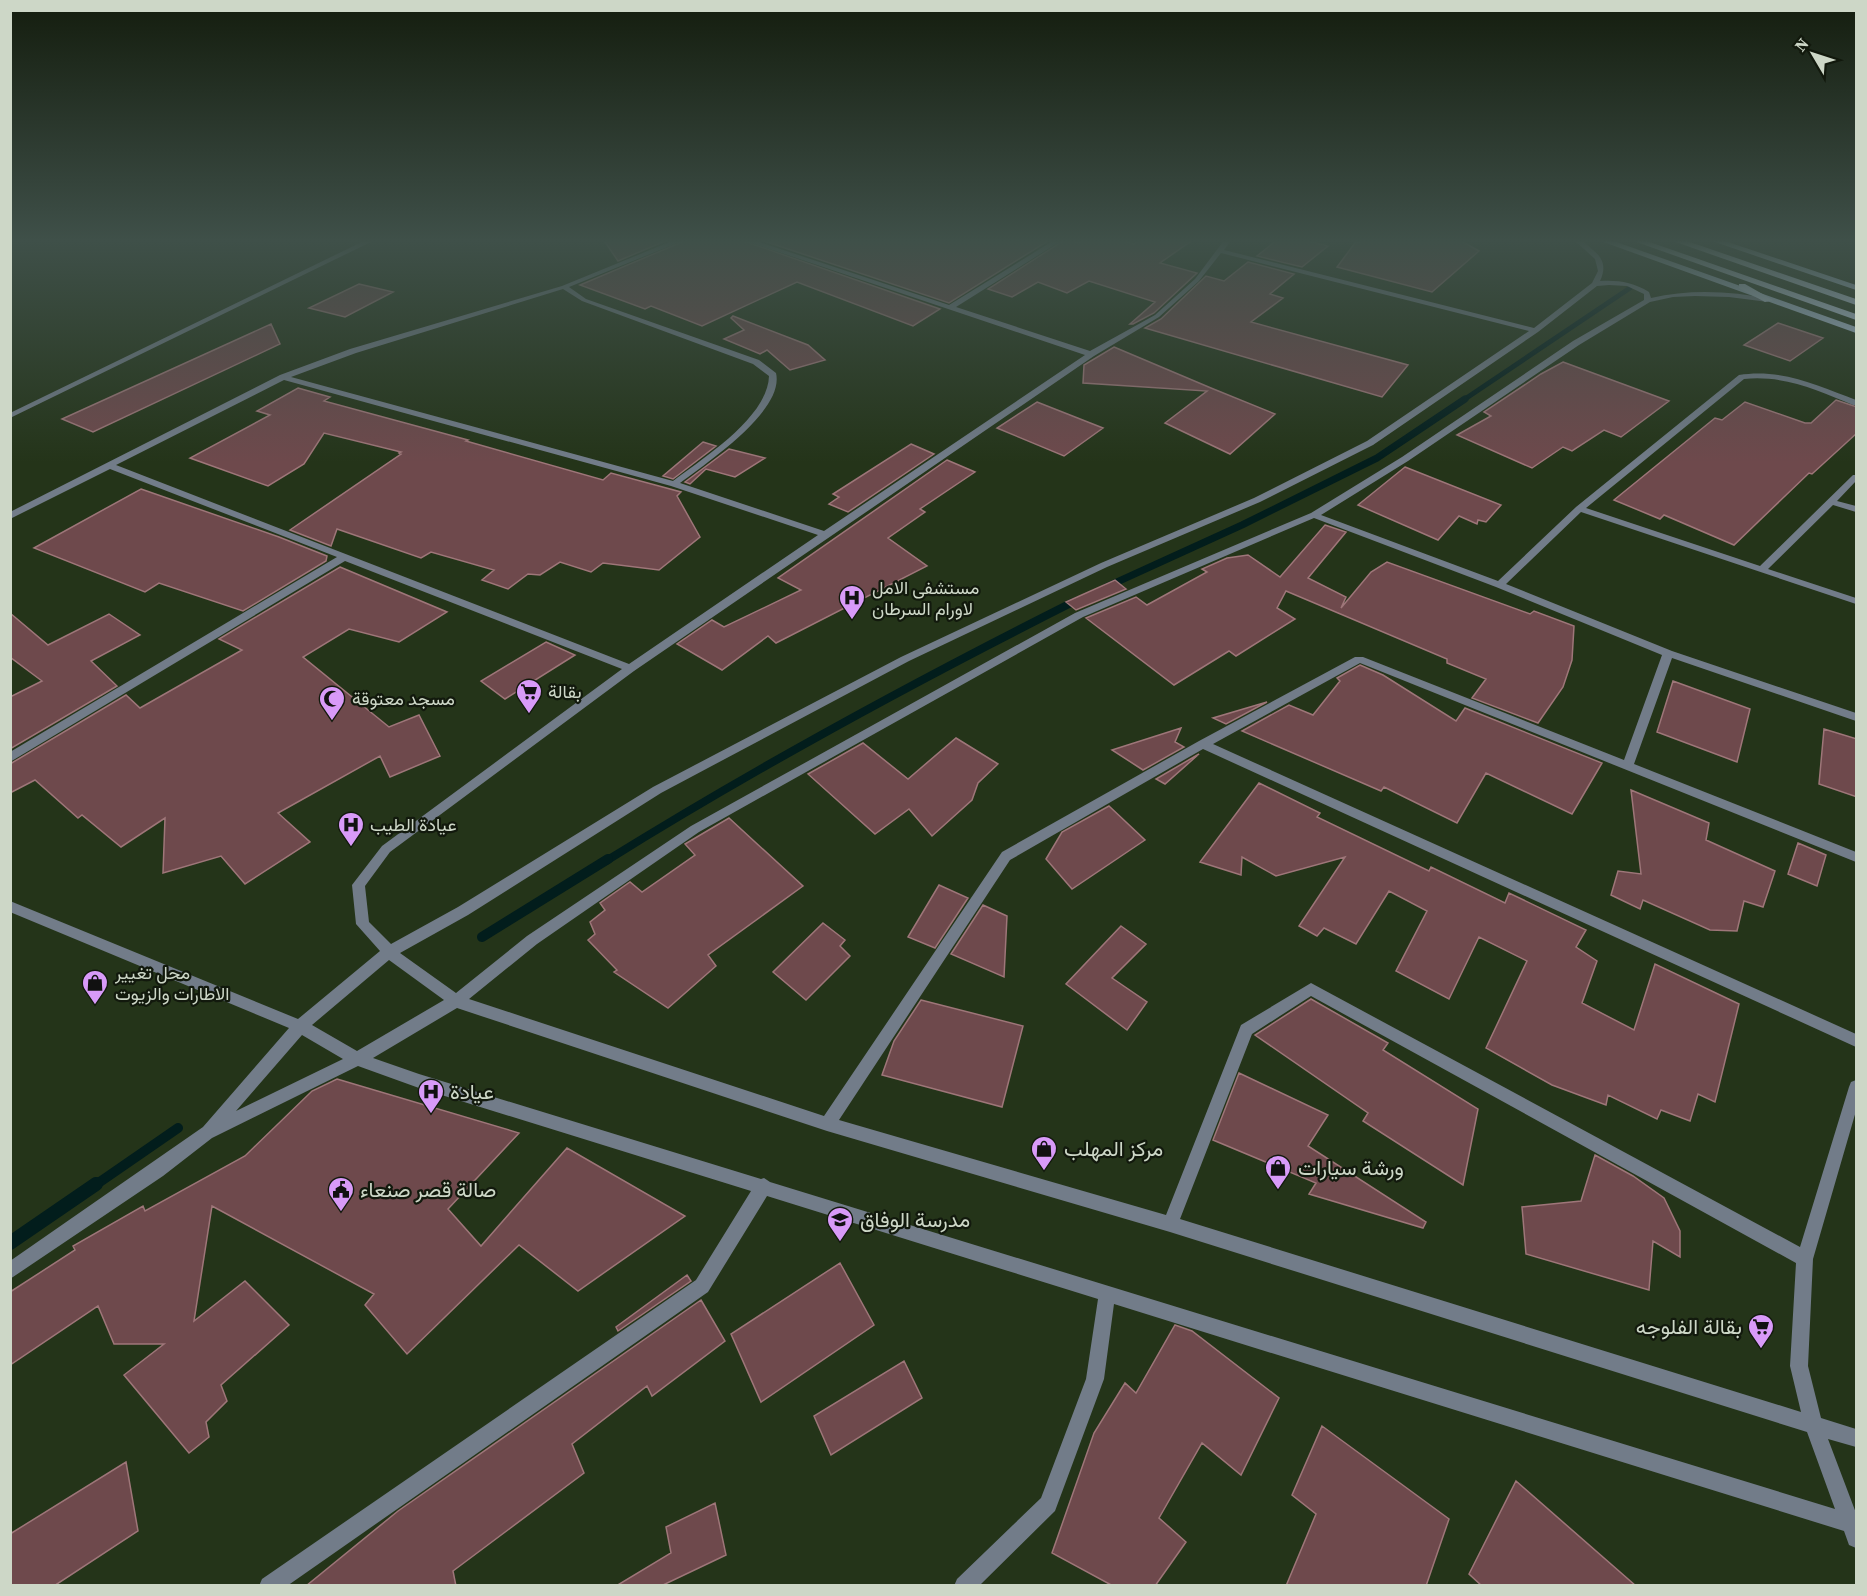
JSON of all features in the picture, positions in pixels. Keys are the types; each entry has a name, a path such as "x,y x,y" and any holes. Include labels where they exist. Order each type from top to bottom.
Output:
{"main road":[{"path":"1808,313 1857,330"}],"street":[{"path":"10,416 221,313"},
{"path":"10,516 283,377 352,351 476,313"},
{"path":"621,313 756,362 773,375 771,393 752,417 727,442 674,484"},
{"path":"965,313 1091,354"},
{"path":"1161,313 1091,354 630,668 386,849 358,885 363,924 389,952 456,1000 827,1124 1170,1224 1857,1438"},
{"path":"1468,313 1534,330"},
{"path":"207,1133 300,1026 389,952 463,911 657,790 905,659 1104,565 1257,500 1370,443 1556,313"},
{"path":"10,1271 207,1133 357,1059 456,1000 532,940 695,829 1078,615 1314,515 1405,459 1576,343 1627,313"},
{"path":"1499,585 1579,509 1742,377 1763,373 1793,378 1857,403"},
{"path":"283,377 674,484 826,535"},
{"path":"108,465 630,668"},
{"path":"1761,570 1857,477"},
{"path":"1832,502 1857,509"},
{"path":"1579,509 1857,601"},
{"path":"1314,515 1499,585 1668,653 1857,717"},
{"path":"10,758 344,558"},
{"path":"1628,765 1668,653"},
{"path":"827,1124 1006,856 1359,659 1857,857"},
{"path":"1203,744 1857,1041"},
{"path":"10,906 300,1026 357,1059 419,1081 1107,1293 1855,1529"},
{"path":"1170,1224 1246,1030 1311,989 1805,1259"},
{"path":"1855,1529 1813,1423 1799,1366 1805,1259 1857,1087"},
{"path":"269,1586 702,1286 764,1186"},
{"path":"964,1586 1048,1504 1095,1379 1107,1293"}],"building":[{"path":"331,313 352,313 345,317"},
{"path":"670,313 729,313 702,326"},
{"path":"880,313 933,313 913,326"},
{"path":"1142,313 1153,313 1133,324 1130,324"},
{"path":"1167,313 1262,313 1251,322 1408,365 1382,397 1145,328"},
{"path":"733,316 808,345 825,360 790,370 767,350 760,354 724,339 744,330 731,318"},
{"path":"1778,323 1823,338 1790,361 1744,345"},
{"path":"271,324 280,344 93,432 62,419"},
{"path":"1114,347 1275,414 1230,454 1165,423 1207,391 1083,383 1084,365"},
{"path":"1563,362 1669,401 1621,437 1604,430 1572,451 1563,447 1532,468 1457,435 1491,416 1484,412"},
{"path":"298,388 330,397 324,401 603,480 611,473 681,492 677,496 700,537 659,570 603,563 591,572 560,562 540,575 528,574 508,589 482,580 494,570 431,552 421,558 337,529 331,546 290,530 401,452 324,433 304,464 268,486 190,458 270,415 257,411"},
{"path":"1836,400 1857,407 1857,433 1812,474 1809,473 1734,545 1664,515 1660,519 1614,500 1715,418 1722,420 1745,402 1805,423 1811,423"},
{"path":"1037,402 1103,428 1064,456 997,428"},
{"path":"703,442 716,446 673,479 663,476"},
{"path":"911,444 934,454 848,512 829,504 839,497 833,494"},
{"path":"729,449 765,458 735,477 706,469 690,484 685,482"},
{"path":"947,460 975,472 920,509 925,512 888,538 927,566 776,643 768,636 722,670 677,644 712,620 724,627 801,590 778,578"},
{"path":"1405,467 1501,505 1486,522 1478,520 1477,524 1459,516 1438,540 1358,505"},
{"path":"141,489 279,537 327,556 326,561 243,611 159,583 145,592 34,548"},
{"path":"1325,525 1346,532 1308,578 1346,597 1341,608 1371,572 1387,562 1530,614 1534,611 1574,626 1572,660 1563,687 1538,723 1472,698 1486,679 1447,663 1447,659 1286,591 1277,608 1295,619 1236,656 1229,651 1174,685 1086,618 1136,597 1147,605 1207,572 1202,569 1227,558 1248,555 1280,577"},
{"path":"340,567 447,612 399,642 349,629 303,657 389,727 419,715 440,756 390,777 380,756 278,813 310,842 245,884 221,856 163,873 165,818 121,847 82,815 78,818 35,780 10,793 10,764 126,695 140,708 242,650 219,639"},
{"path":"1115,580 1126,589 1076,610 1066,602"},
{"path":"10,613 48,645 109,614 140,635 91,661 117,686 10,749 10,697 42,681 10,657"},
{"path":"546,642 575,655 505,699 481,681"},
{"path":"1360,665 1383,675 1456,721 1465,708 1602,763 1572,814 1486,773 1457,823 1384,787 1381,791 1242,731 1289,705 1313,715 1340,681 1337,678"},
{"path":"1673,681 1750,709 1737,762 1657,732"},
{"path":"1267,702 1226,724 1213,718"},
{"path":"1181,728 1175,742 1184,747 1143,770 1112,750"},
{"path":"1824,729 1857,739 1857,797 1819,784"},
{"path":"956,738 998,764 978,783 972,800 932,836 909,809 875,834 808,774 863,743 908,779"},
{"path":"1199,754 1165,784 1156,779"},
{"path":"1259,783 1320,813 1317,817 1429,871 1431,867 1505,903 1509,893 1586,930 1576,947 1597,961 1582,1003 1634,1030 1655,964 1739,1004 1715,1102 1698,1094 1690,1121 1661,1110 1657,1119 1608,1095 1606,1105 1552,1085 1486,1048 1527,961 1479,937 1449,999 1396,971 1427,911 1389,891 1356,944 1324,928 1317,936 1299,926 1345,857 1276,876 1242,857 1241,875 1200,862"},
{"path":"1631,790 1709,823 1706,840 1775,871 1763,907 1744,901 1737,931 1710,930 1643,900 1640,909 1611,895 1618,871 1641,874"},
{"path":"1109,806 1145,840 1072,889 1046,859 1062,832"},
{"path":"729,818 803,886 708,955 716,966 668,1008 614,972 617,970 588,940 595,934 590,922 605,910 600,903 630,882 642,892 695,855 685,844"},
{"path":"1798,843 1826,855 1817,886 1788,874"},
{"path":"939,885 968,898 935,948 908,937"},
{"path":"983,905 1007,916 1004,977 951,954"},
{"path":"823,923 845,940 840,946 850,956 806,1000 773,972"},
{"path":"1121,926 1146,944 1112,978 1147,1002 1127,1030 1066,984"},
{"path":"1311,999 1388,1043 1383,1050 1478,1109 1463,1185 1363,1121 1368,1113 1255,1035"},
{"path":"921,1000 1023,1026 1002,1107 882,1075 894,1041"},
{"path":"1239,1073 1328,1115 1308,1146 1426,1222 1423,1228 1309,1194 1316,1183 1213,1140"},
{"path":"337,1079 519,1133 448,1209 481,1246 567,1148 685,1216 578,1291 519,1245 407,1354 365,1305 374,1294 212,1206 194,1321 245,1281 289,1325 221,1385 227,1401 206,1422 209,1437 189,1453 124,1375 164,1344 114,1344 98,1306 10,1365 10,1292 75,1250 73,1246 143,1206 145,1211 245,1156 312,1091"},
{"path":"1595,1155 1633,1176 1664,1198 1680,1231 1680,1257 1653,1241 1649,1290 1526,1254 1522,1207 1581,1201"},
{"path":"840,1263 874,1325 761,1402 731,1334"},
{"path":"687,1275 691,1281 618,1331 616,1327"},
{"path":"701,1300 725,1341 652,1396 647,1386 572,1444 584,1473 453,1571 456,1586 306,1586 398,1511"},
{"path":"1175,1325 1192,1331 1279,1398 1241,1475 1202,1443 1159,1518 1186,1542 1155,1586 1113,1586 1052,1553 1094,1433 1125,1383 1136,1393"},
{"path":"904,1361 922,1398 831,1455 814,1416"},
{"path":"1322,1426 1449,1519 1426,1586 1286,1586 1316,1514 1292,1495"},
{"path":"126,1462 138,1531 54,1586 10,1586 10,1534"},
{"path":"1516,1481 1636,1586 1482,1586 1469,1574"},
{"path":"715,1503 726,1555 661,1586 616,1586 671,1553 666,1527"}],"waterway":[{"path":"1462,401 1592,313"},
{"path":"1106,587 1242,525 1377,458 1465,399"},
{"path":"1070,604 1077,600"},
{"path":"606,861 836,726 1073,602"},
{"path":"482,937 608,859"},
{"path":"94,1186 178,1128"},
{"path":"10,1243 96,1184"}],"place":[{"name":"مستشفى الامل لاورام السرطان","path":"852,621"},
{"name":"بقالة","path":"529,715"},
{"name":"مسجد معتوقة","path":"332,722"},
{"name":"عيادة الطيب","path":"351,848"},
{"name":"محل تغيير الاطارات والزيوت","path":"95,1006"},
{"name":"عيادة","path":"431,1115"},
{"name":"مركز المهلب","path":"1044,1172"},
{"name":"ورشة سيارات","path":"1278,1191"},
{"name":"صالة قصر صنعاء","path":"341,1213"},
{"name":"مدرسة الوفاق","path":"840,1243"},
{"name":"بقالة الفلوجه","path":"1761,1350"}]}
